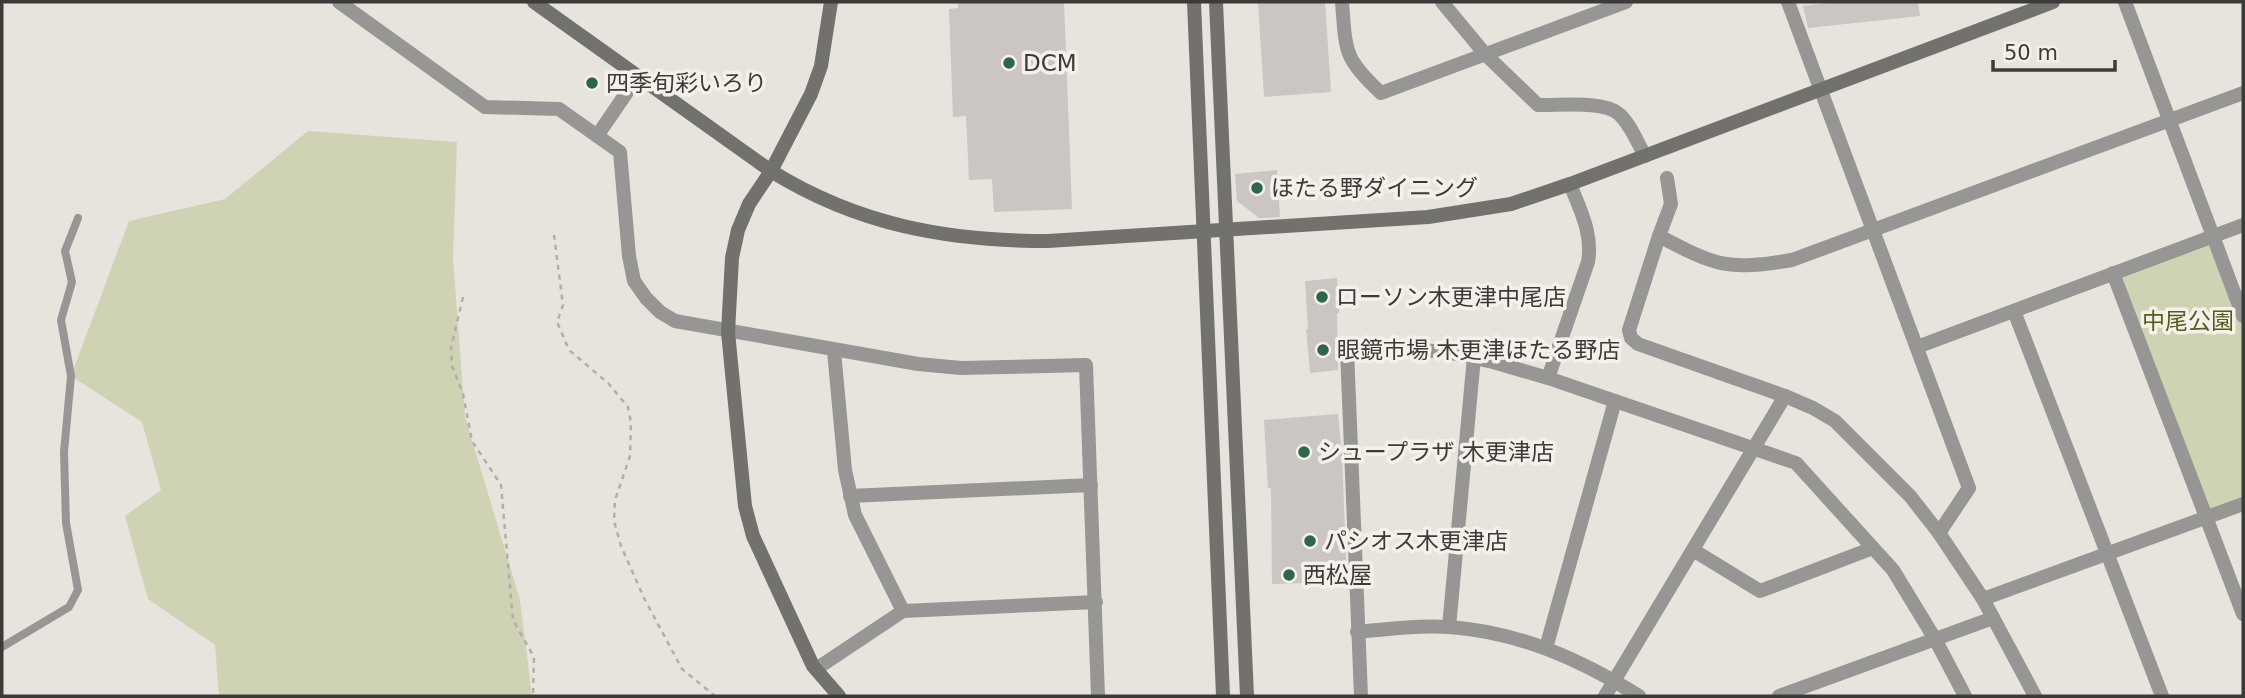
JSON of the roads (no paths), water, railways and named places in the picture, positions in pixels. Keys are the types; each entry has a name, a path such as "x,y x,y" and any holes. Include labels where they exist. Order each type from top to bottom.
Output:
{"street":[{"path":"339,2 485,107 559,109 620,152 629,256 634,281 660,312 675,321 918,364 961,368 1086,365 1098,696"},
{"path":"534,2 771,171 799,188 851,212 922,231 973,239 1048,241 1428,217 1511,204 2053,2"},
{"path":"831,2 821,66 811,94 771,171 749,204 738,230 732,258 728,332 745,506 759,551 816,669 839,696"},
{"path":"1194,2 1223,696"},
{"path":"1216,2 1247,696"},
{"path":"1342,2 1346,50 1357,71 1381,93 1626,2"},
{"path":"1442,2 1485,54 1538,105 1601,106 1616,112 1628,125 1645,156"},
{"path":"1788,2 1969,488 1939,533"},
{"path":"2125,2 2243,316"},
{"path":"597,136 638,76"},
{"path":"1659,236 1706,260 1720,264 1745,267 1792,260 2243,93"},
{"path":"1667,178 1671,204 1629,330 1631,338 1638,344 1785,396 1835,421 1910,496 1939,533 1983,599 2035,696"},
{"path":"1548,378 1591,248 1590,234 1570,184"},
{"path":"1917,346 2243,225"},
{"path":"2113,273 2243,614"},
{"path":"2014,311 2162,696"},
{"path":"1361,696 1347,350 1442,351 1474,357 1548,378 1796,463 1893,570 1935,639 1965,696"},
{"path":"834,351 845,470 855,515 903,611"},
{"path":"1449,627 1474,357"},
{"path":"1605,696 1785,396"},
{"path":"1546,648 1615,401"},
{"path":"850,496 1091,485"},
{"path":"1983,599 2243,504"},
{"path":"1693,550 1760,591 1873,548"},
{"path":"816,669 903,611 1096,603"},
{"path":"1779,696 1993,618"},
{"path":"1357,632 1405,627 1449,627 1508,636 1546,648 1615,681 1639,696"}],"lane":[{"path":"2,647 69,607 78,590 66,523 64,452 71,376 61,320 72,282 65,251 78,218"}],"place":[{"name":"DCM","path":"1009,63"},
{"name":"四季旬彩いろり","path":"592,83"},
{"name":"ほたる野ダイニング","path":"1257,188"},
{"name":"ローソン木更津中尾店","path":"1322,297"},
{"name":"眼鏡市場 木更津ほたる野店","path":"1323,350"},
{"name":"シュープラザ 木更津店","path":"1304,452"},
{"name":"パシオス木更津店","path":"1310,541"},
{"name":"西松屋","path":"1289,575"}],"park label":[{"name":"中尾公園","path":"2188,321"}]}
